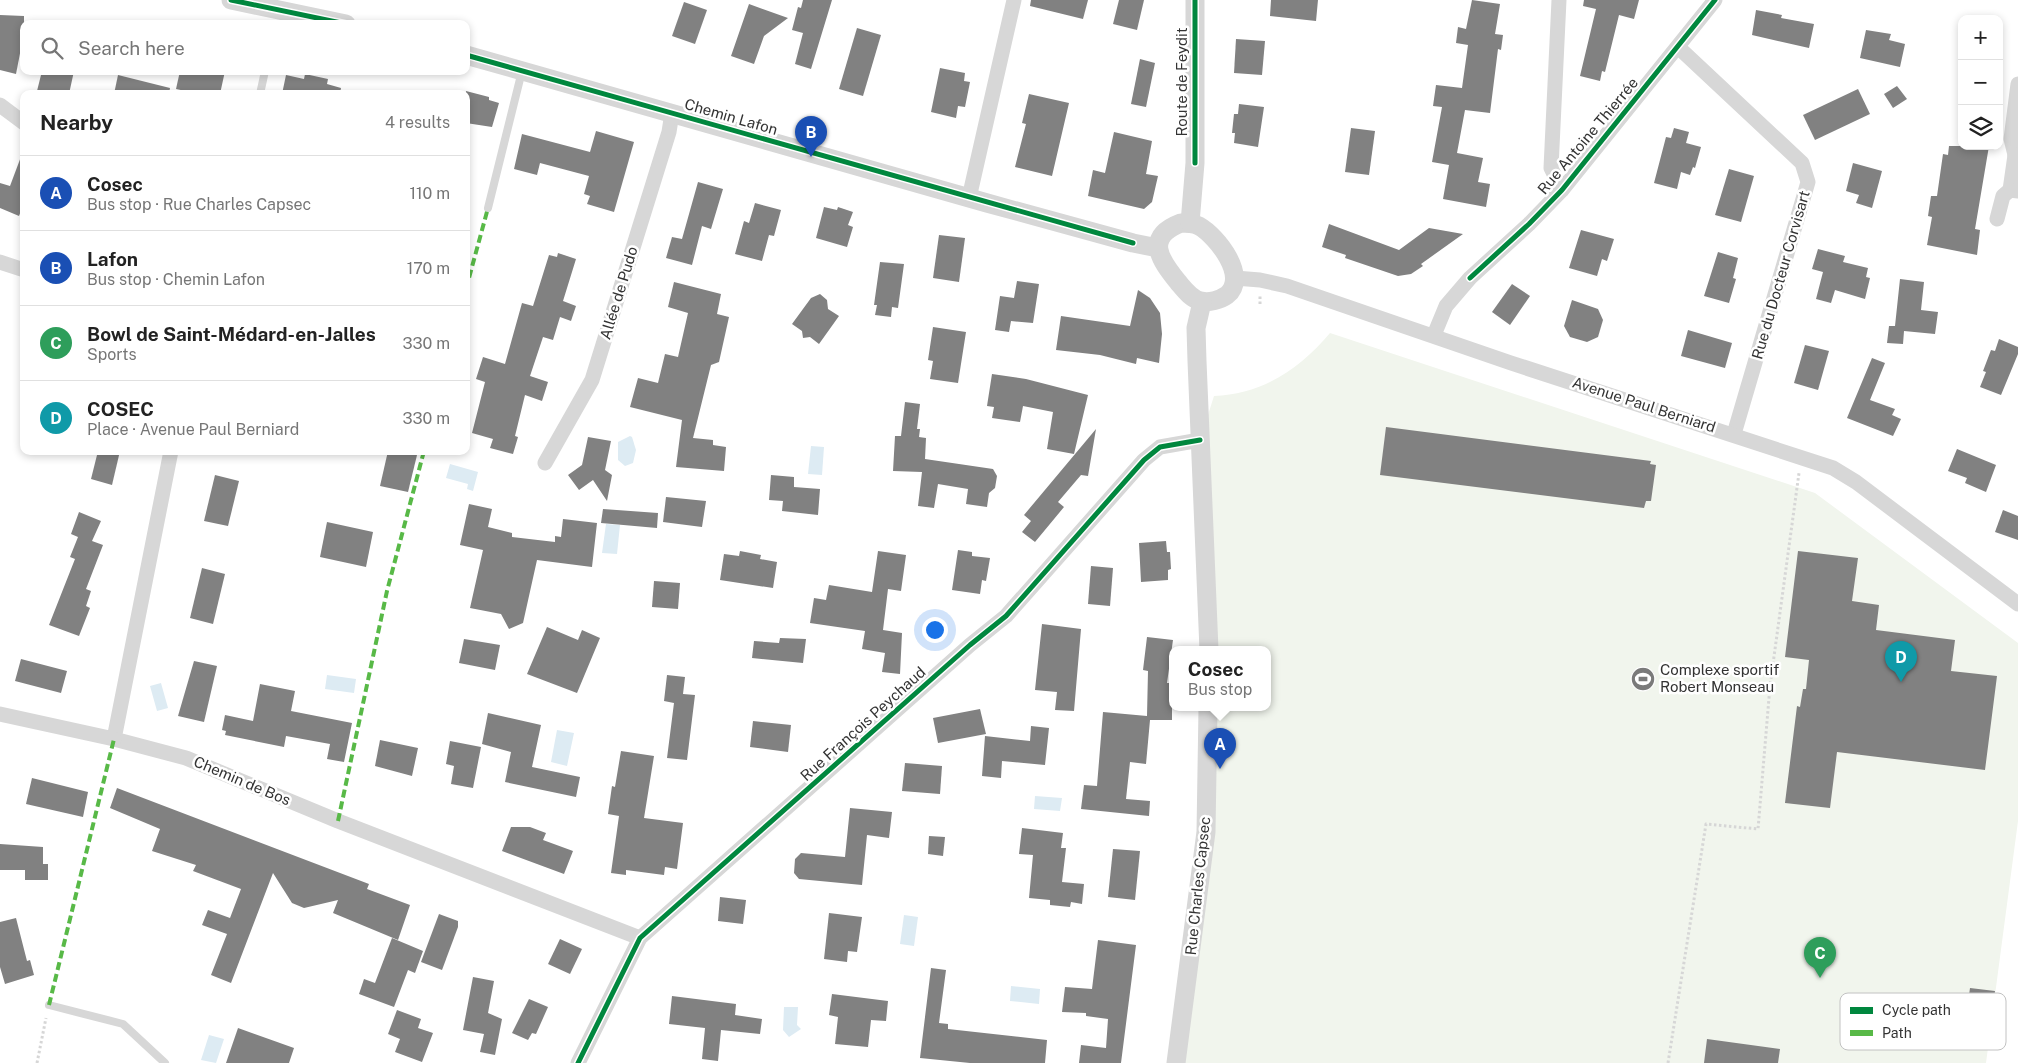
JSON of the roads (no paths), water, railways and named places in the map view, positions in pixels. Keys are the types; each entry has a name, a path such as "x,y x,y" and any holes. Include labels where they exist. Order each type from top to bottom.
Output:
{"street":[{"path":"231,0 279,8 329,20"},
{"path":"970,198 1014,0"},
{"name":"Route de Feydit","path":"1190,223 1195,163 1194,0"},
{"path":"1559,0 1551,168 1562,190"},
{"name":"Rue Antoine Thierrée","path":"1434,335 1446,306 1470,278 1529,224 1562,190 1715,0"},
{"name":"Rue du Docteur Corvisart","path":"1678,47 1802,163 1808,182 1734,434"},
{"name":"Chemin Lafon","path":"470,57 522,70 970,198 1133,243 1158,248"},
{"path":"1997,219 2003,196 2014,190 2016,156 2011,139 2018,84"},
{"path":"0,106 20,120"},
{"name":"Allée de Pudo","path":"546,463 592,380 666,142 672,113"},
{"path":"1180,223 1190,223 1206,232 1234,266 1234,285 1228,294 1220,299 1202,302 1187,293 1160,258 1158,248 1161,238 1168,228 1180,223"},
{"path":"0,262 20,269"},
{"name":"Avenue Paul Berniard","path":"1235,278 1260,280 1287,286 1512,363 1734,434 1833,468 1856,482 2018,604"},
{"path":"1202,302 1196,328 1209,646"},
{"name":"Rue François Peychaud","path":"578,1063 640,938 970,645 1006,616 1144,460 1160,446 1200,440"},
{"path":"114,739 170,455"},
{"name":"Rue Charles Capsec","path":"1176,1063 1206,832 1208,711"},
{"name":"Chemin de Bos","path":"0,714 114,739 186,758 338,822 640,938"}],"lane":[{"path":"488,208 522,70"},
{"path":"261,90 264,75"},
{"path":"49,1005 123,1024 165,1063"}],"place":[{"name":"Lafon","path":"811,157"},
{"name":"Complexe sportif Robert Monseau","path":"1643,679"},
{"name":"COSEC","path":"1901,682"},
{"name":"Cosec","path":"1220,769"},
{"name":"Bowl de Saint-Médard-en-Jalles","path":"1820,978"}]}
